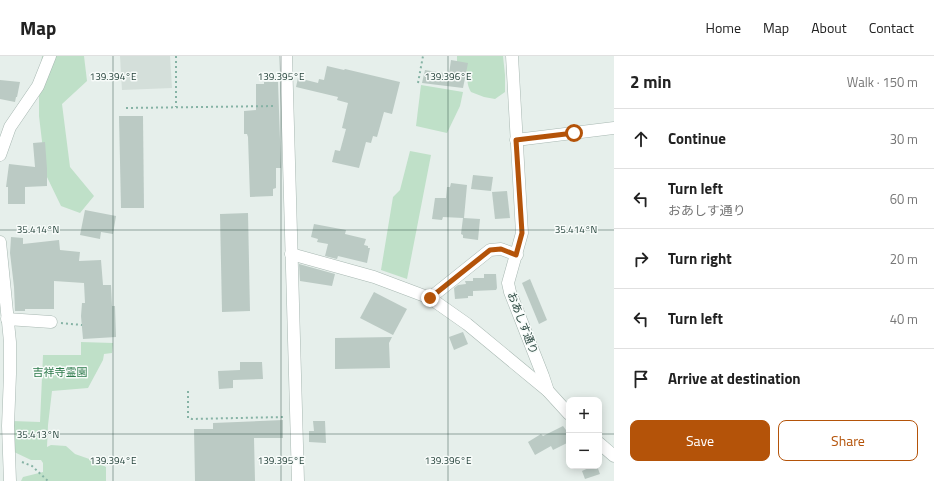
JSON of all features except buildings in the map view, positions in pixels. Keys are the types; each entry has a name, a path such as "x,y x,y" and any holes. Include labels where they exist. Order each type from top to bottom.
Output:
{"street":[{"path":"0,155 10,127 38,86 50,56"},
{"path":"286,56 298,481"},
{"name":"おあしす通り","path":"512,56 522,233 508,284 544,376 548,391 566,411"},
{"path":"516,140 614,128"},
{"path":"0,242 10,350 8,426 10,481"},
{"path":"430,298 490,250 501,249 516,255"},
{"path":"291,254 374,277 430,298 467,324 548,391"},
{"path":"7,319 55,322"},
{"path":"602,446 614,456"}],"path":[{"path":"176,56 176,107"},
{"path":"418,83 423,56"},
{"path":"126,108 287,106"},
{"path":"55,322 82,325"},
{"path":"188,391 188,418 192,420 297,417"},
{"path":"8,458 32,466 48,481"}],"shaded area":[{"path":"120,56 170,56 172,88 122,90"}],"green space":[{"path":"42,56 84,56 87,81 62,104 70,167 94,196 80,213 61,206 46,175 39,116 39,79"},
{"path":"457,56 503,56 505,92 495,99 471,92 465,72 457,65"},
{"path":"421,85 463,92 460,106 447,133 416,126"},
{"path":"410,151 431,155 407,279 381,270 393,197 400,190"},
{"name":"吉祥寺霊園","path":"81,342 113,343 112,353 104,354 103,360 88,388 52,391 47,447 51,445 66,446 75,454 95,461 106,467 106,481 21,481 23,477 43,472 43,463 41,460 31,460 12,451 12,421 40,422 43,355 81,355"}],"route":[{"path":"430,298 490,250 495,248 501,249 516,255 522,233 516,140 574,133"}]}
